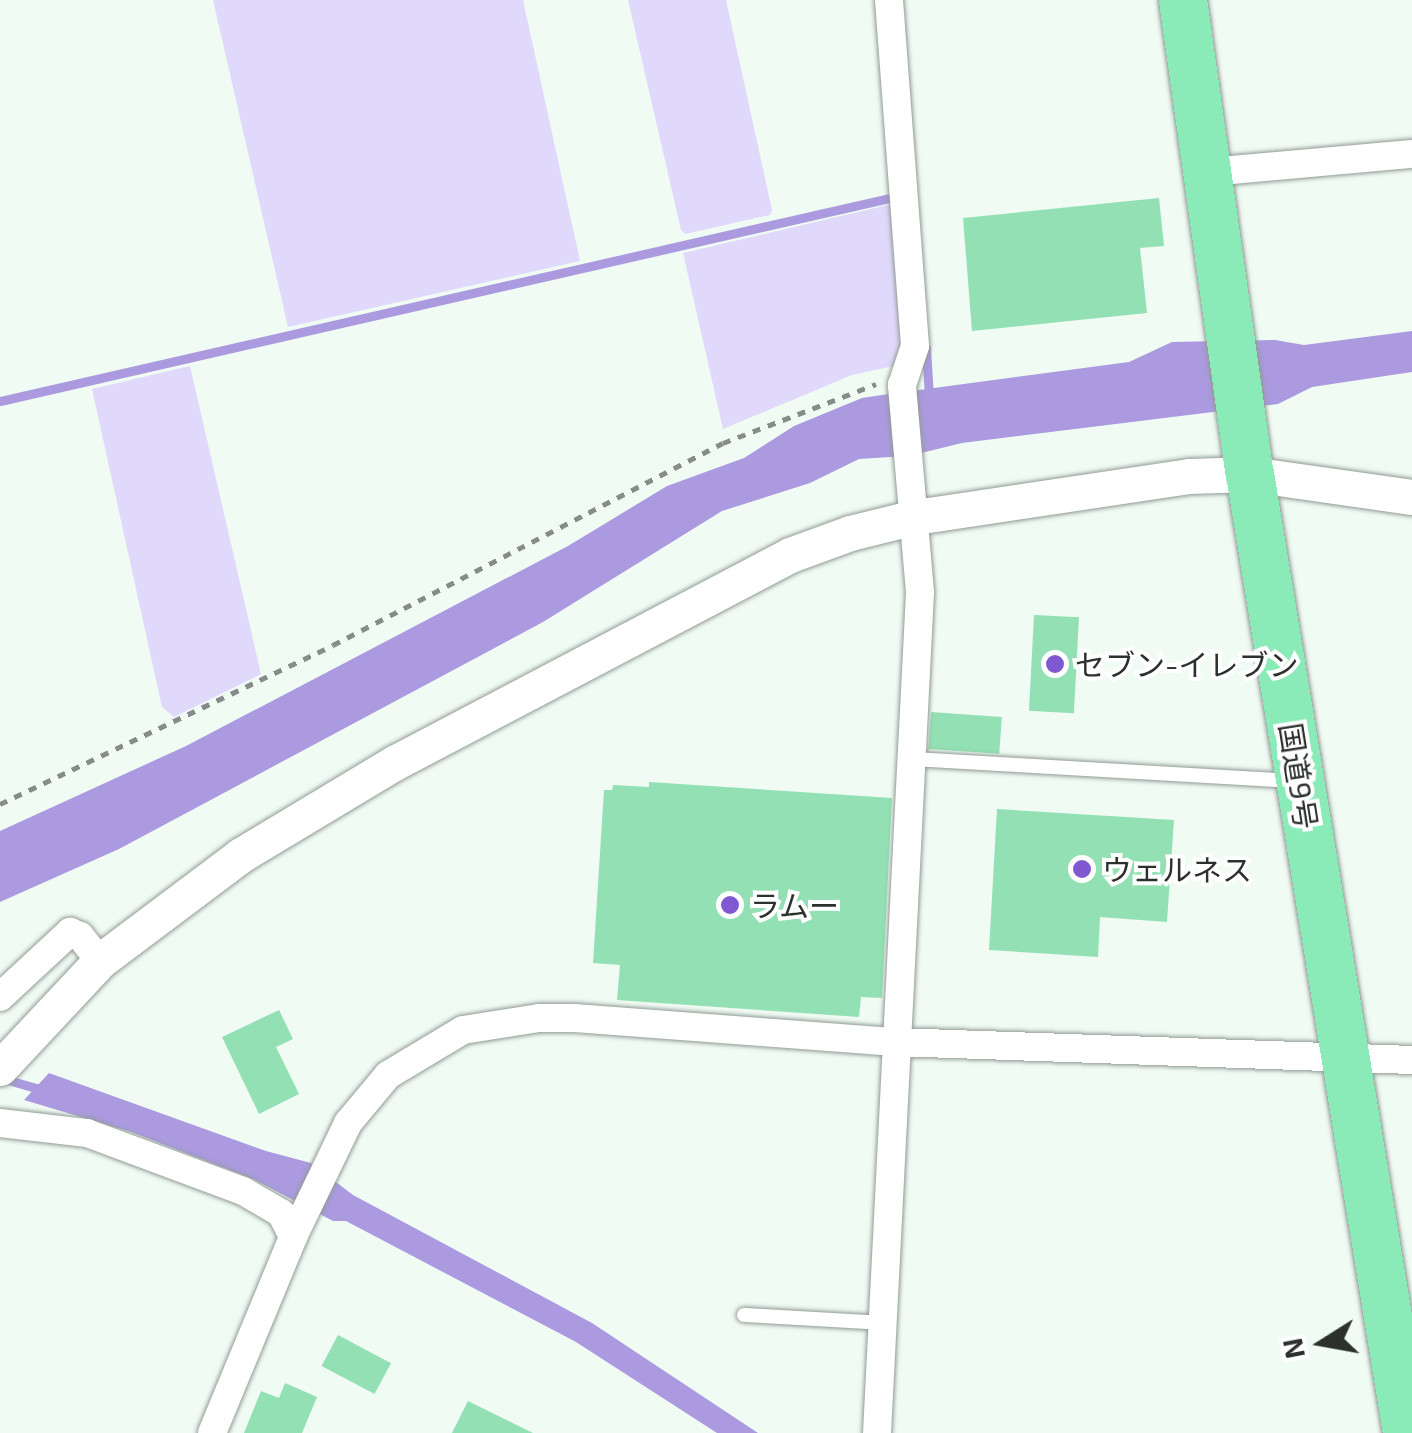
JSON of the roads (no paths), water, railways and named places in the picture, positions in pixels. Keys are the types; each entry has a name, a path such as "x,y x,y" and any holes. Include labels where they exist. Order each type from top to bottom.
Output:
{"highway":[{"name":"国道9号","path":"1183,0 1250,474 1407,1433"}],"street":[{"path":"877,1433 920,592 903,386 916,346 889,0"},
{"path":"1208,172 1412,154"},
{"path":"8,1059 100,961 196,884 394,763 790,555 850,532 915,517 1189,476 1250,474 1412,497"},
{"path":"0,997 70,932 80,936 100,961"},
{"path":"212,1433 293,1238 348,1123 368,1095 408,1059 463,1030 538,1018 575,1018 896,1042 1412,1060"},
{"path":"0,1123 87,1133 244,1191 282,1213 293,1238"}],"lane":[{"path":"911,758 1300,782"},
{"path":"744,1315 882,1323"}],"waterway":[{"path":"0,401 898,196"},
{"path":"926,348 929,397"},
{"path":"1,1078 43,1090"}],"place":[{"name":"セブン-イレブン","path":"1055,664"},
{"name":"ウェルネス","path":"1082,869"},
{"name":"ラムー","path":"730,905"}]}
